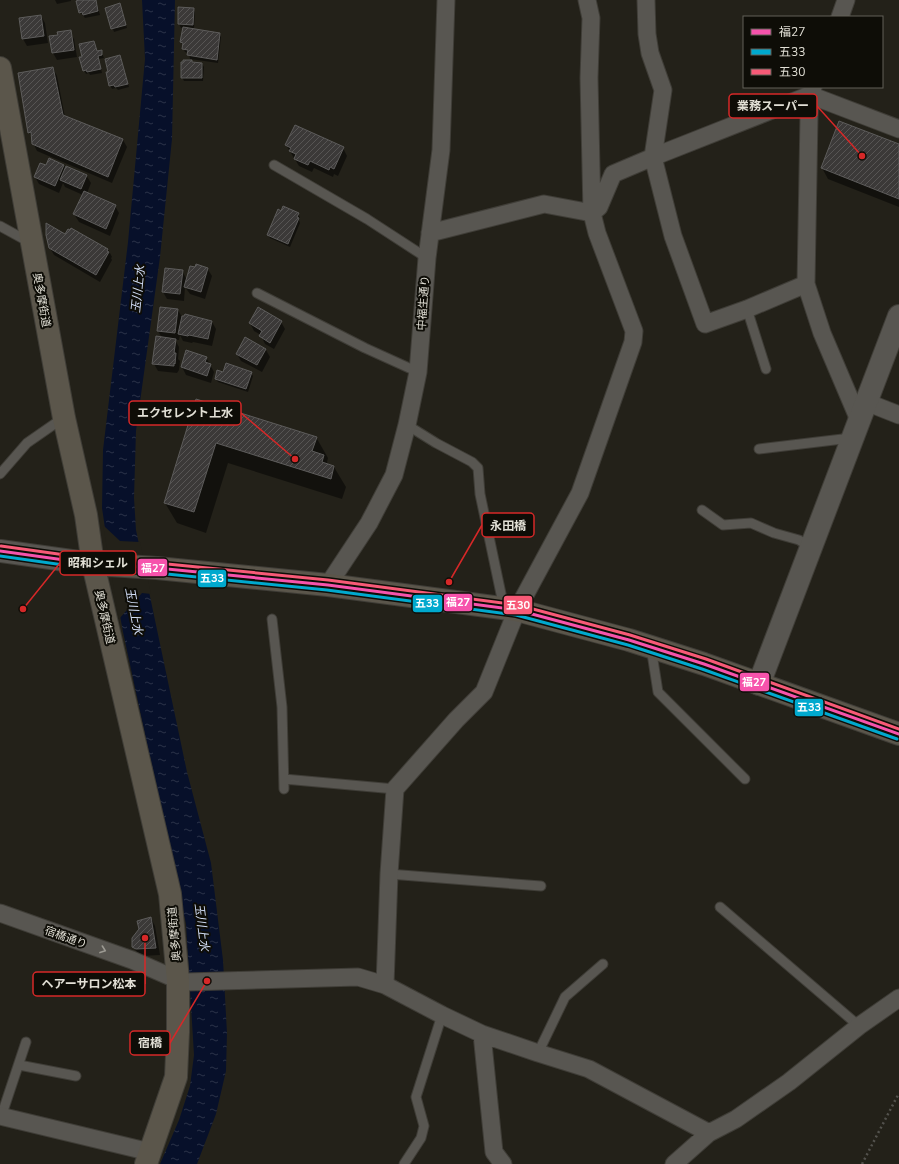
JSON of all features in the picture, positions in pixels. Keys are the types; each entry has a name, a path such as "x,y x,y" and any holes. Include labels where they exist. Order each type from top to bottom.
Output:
{"main road":[{"name":"奥多摩街道","path":"0,68 3,103 32,244 64,418 170,894 183,981 178,1032 176,1077 148,1158"},
{"path":"97,564 328,584 511,609 651,646 899,734"}],"street":[{"name":"中福生通り","path":"328,584 369,524 394,475 407,425 418,372 427,258 441,150 446,0"},
{"path":"385,985 389,874 395,789 456,720 484,692 511,609 580,493 633,342 634,331 596,233 592,213 589,78 591,18 588,0"},
{"path":"646,0 647,34 650,52 663,90 653,157 673,236 705,324 747,309 806,284"},
{"path":"840,16 846,0"},
{"path":"592,213 599,207 613,174 812,91 899,129"},
{"path":"812,91 806,284 822,333 859,420"},
{"path":"430,233 544,204 592,213"},
{"path":"759,684 899,316"},
{"path":"859,420 899,415"},
{"path":"0,551 97,564"},
{"name":"宿橋通り","path":"0,913 132,960 183,981"},
{"path":"183,981 358,977 385,985 482,1034 589,1069 709,1133"},
{"path":"674,1164 709,1133 736,1119 783,1086 859,1026 899,998"},
{"path":"482,1034 494,1152 503,1164"},
{"path":"1,1116 148,1158"}],"lane":[{"path":"274,165 367,219 427,258"},
{"path":"0,226 32,244"},
{"path":"257,293 365,348 418,372"},
{"path":"747,309 766,369"},
{"path":"0,474 27,443 64,418"},
{"path":"759,449 859,420"},
{"path":"407,425 436,443 472,462 478,468 480,494 511,609"},
{"path":"702,510 723,525 751,523 774,533 799,540 810,547"},
{"path":"272,619 282,706 284,789"},
{"path":"651,646 658,692 745,779"},
{"path":"284,780 395,789"},
{"path":"389,874 541,886"},
{"path":"720,907 859,1026"},
{"path":"538,1053 566,997 603,964"},
{"path":"404,1164 421,1138 424,1126 416,1097 442,1015"},
{"path":"1,1116 26,1042"},
{"path":"18,1065 76,1076"}],"path":[{"path":"862,1164 899,1093"}],"water":[{"name":"玉川上水","path":"142,0 175,0 172,139 160,257 136,431 134,498 136,530 187,772 211,863 223,960 227,1033 226,1071 216,1114 197,1164 160,1164 179,1120 190,1086 194,1055 186,924 123,632 102,508 103,450 128,242 145,59"}],"pier":[{"path":"103,525 120,541 140,542 151,594 142,593 119,619"}],"building":[{"path":"96,0 98,11 83,15 82,12 79,13 76,1"},
{"path":"120,3 126,25 111,29 105,8"},
{"path":"178,7 194,8 193,25 178,24"},
{"path":"41,15 44,36 22,39 19,18"},
{"path":"183,27 220,33 217,60 187,55 188,50 182,49 183,43 180,42"},
{"path":"71,30 74,50 52,53 49,36 58,35 57,32"},
{"path":"94,41 97,51 102,50 102,55 98,56 101,69 87,72 86,70 83,71 79,57 82,57 79,44"},
{"path":"120,55 128,84 115,87 114,85 109,86 105,59"},
{"path":"183,60 192,60 192,62 202,63 202,78 181,78 181,62 183,62"},
{"path":"53,67 63,115 123,139 108,177 32,144 31,132 28,133 18,73"},
{"path":"839,121 899,144 899,199 821,168"},
{"path":"295,125 344,147 334,169 330,167 329,170 310,161 308,165 294,159 296,154 289,151 291,148 285,145"},
{"path":"49,158 64,165 55,186 34,177 40,163 46,165"},
{"path":"66,166 87,175 81,189 60,180"},
{"path":"84,191 116,205 106,229 73,214"},
{"path":"283,206 299,213 297,217 299,218 288,244 267,235 278,209 281,211"},
{"path":"46,223 65,234 68,229 70,230 71,228 108,249 107,251 109,252 96,275 49,248 46,235"},
{"path":"196,264 208,268 201,292 184,287 190,266 195,267"},
{"path":"165,268 183,270 180,294 162,292"},
{"path":"160,307 178,309 175,333 157,331"},
{"path":"258,307 282,321 270,343 259,336 262,331 249,323"},
{"path":"185,314 212,321 208,339 178,334 182,316"},
{"path":"156,336 176,339 174,366 152,364"},
{"path":"245,337 266,349 257,365 236,354"},
{"path":"186,350 207,357 205,362 211,364 207,376 181,367"},
{"path":"226,363 252,372 246,389 215,379 217,370 223,372"},
{"path":"196,399 317,437 312,451 324,455 322,462 334,466 331,479 216,443 194,512 164,503"},
{"path":"151,917 156,948 136,949 132,947 132,938 139,929 137,921"}],"transit line":[{"name":"五30","path":"1,546 94,559 157,563 328,580 518,605 630,635 706,659 899,729"},
{"name":"福27","path":"0,551 93,564 157,568 328,585 517,610 629,640 704,664 899,734"},
{"name":"五33","path":"0,556 92,569 157,573 327,590 516,615 628,645 702,669 897,739"}],"place":[{"name":"業務スーパー","path":"862,156"},
{"name":"エクセレント上水","path":"295,459"},
{"name":"永田橋","path":"449,582"},
{"name":"昭和シェル","path":"23,609"},
{"name":"ヘアーサロン松本","path":"145,938"},
{"name":"宿橋","path":"207,981"}]}
